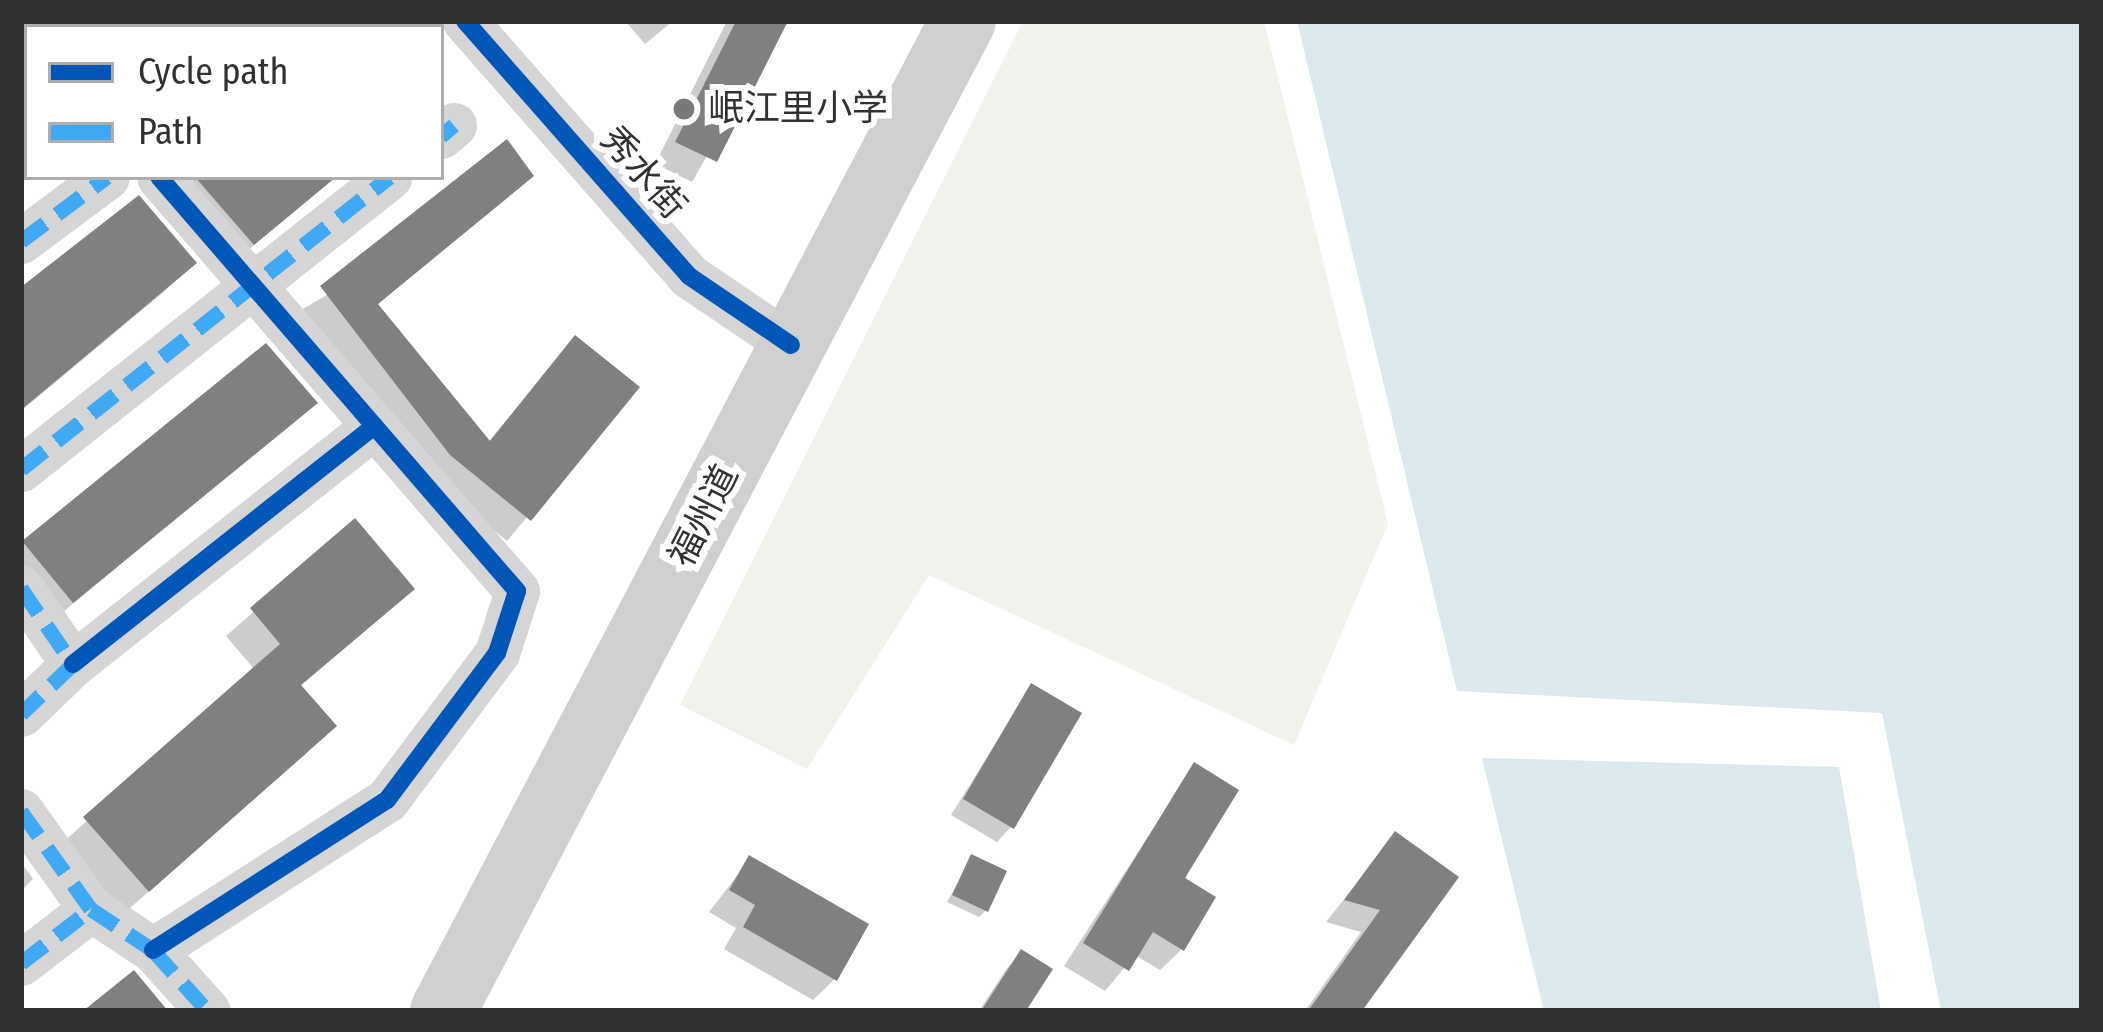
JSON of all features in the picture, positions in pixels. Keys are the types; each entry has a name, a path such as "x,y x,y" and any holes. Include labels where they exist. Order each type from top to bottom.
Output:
{"main road":[{"name":"福州道","path":"443,1011 776,338 926,21"},
{"name":"福州道","path":"409,1011 776,338 963,21"}],"street":[{"name":"秀水街","path":"465,21 689,276 776,338"},
{"path":"21,241 103,180"},
{"path":"153,950 387,800 497,653 517,591 162,180"},
{"path":"21,469 385,180"},
{"path":"21,714 73,664 374,426"},
{"path":"21,588 73,664"},
{"path":"21,811 91,909 153,950 208,1011"},
{"path":"21,963 91,909"}],"shaded area":[{"path":"1023,21 1264,21 1388,524 1294,745 929,575 807,769 680,705"},
{"path":"1297,21 2082,21 2082,1011 1941,1011 1882,713 1457,691"},
{"path":"1482,758 1839,767 1881,1011 1544,1011"}],"building":[{"path":"736,21 788,21 717,162 675,142"},
{"path":"507,139 534,176 378,304 490,441 575,335 640,387 531,521 450,455 320,286"},
{"path":"198,180 332,180 254,245"},
{"path":"139,195 197,263 21,410 21,287"},
{"path":"266,343 318,403 73,603 22,541"},
{"path":"355,518 415,589 301,685 337,726 149,892 83,817 280,644 250,608"},
{"path":"1031,683 1082,713 1014,829 963,799"},
{"path":"1194,762 1239,790 1185,878 1216,897 1184,951 1153,932 1129,971 1083,943"},
{"path":"1395,831 1459,877 1362,1011 1308,1011 1380,910 1344,900"},
{"path":"971,854 1007,871 988,912 952,895"},
{"path":"749,855 869,924 837,981 743,927 755,905 729,890"},
{"path":"1021,949 1053,969 1026,1011 981,1011"},
{"path":"134,970 168,1011 83,1011"}],"marked path":[{"path":"314,24 318,21"},
{"path":"444,133 454,125"},
{"path":"21,241 103,180"},
{"path":"21,469 385,180"},
{"path":"21,588 73,664 21,714"},
{"path":"21,811 91,909 153,950 208,1011"},
{"path":"21,963 91,909"}],"cycle path":[{"path":"465,21 689,276 791,345"},
{"path":"153,950 387,800 497,653 517,591 162,180"},
{"path":"73,664 374,426"}],"place":[{"name":"岷江里小学","path":"684,109"}]}
